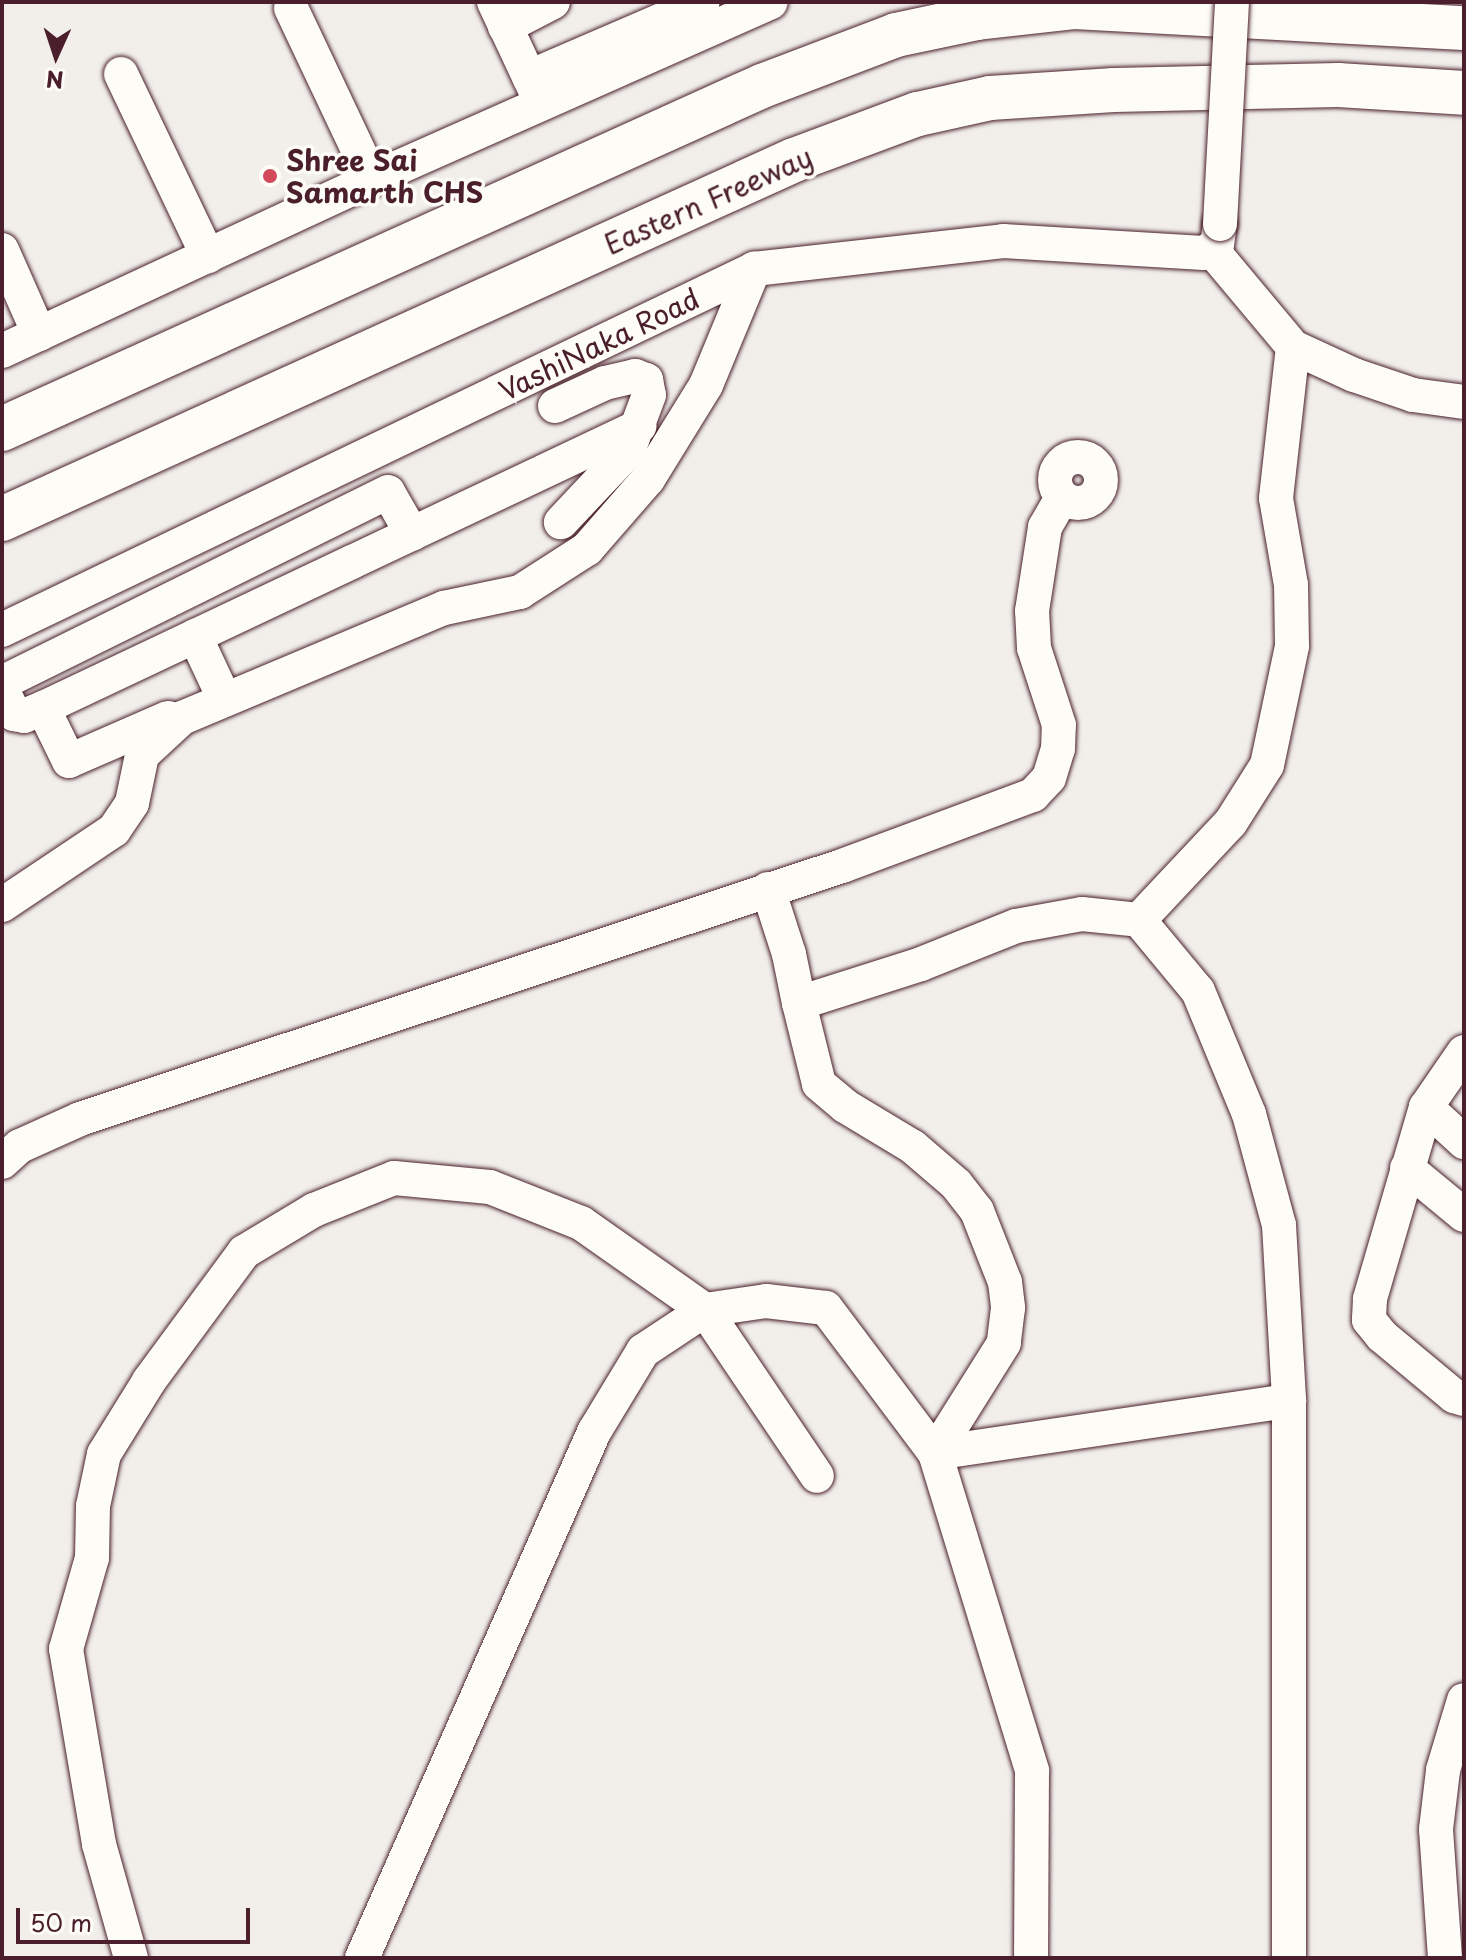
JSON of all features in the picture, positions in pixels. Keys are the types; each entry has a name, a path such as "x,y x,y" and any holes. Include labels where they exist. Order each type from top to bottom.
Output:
{"highway":[{"path":"2,429 762,86 896,35 977,18 1073,7 1464,28"},
{"name":"Eastern Freeway","path":"2,519 794,160 918,114 990,98 1114,90 1338,85 1464,93"}],"street":[{"path":"535,90 500,15 553,2"},
{"path":"2,351 24,326 208,256 372,179 703,2"},
{"path":"535,90 771,2"},
{"path":"1232,2 1216,237 1293,347 1354,375 1413,395 1464,402"},
{"path":"291,8 372,179"},
{"path":"121,74 208,256"},
{"name":"VashiNaka Road","path":"2,630 754,269 1003,241 1192,254 1216,237"},
{"path":"2,250 24,326"},
{"path":"2,905 114,830 132,803 142,755 182,718 444,608 520,592 587,549 648,479 706,385 754,269"},
{"path":"1139,920 1231,822 1267,765 1289,674 1292,646 1291,585 1276,498 1293,347"},
{"path":"561,522 628,451 640,426 649,395 646,380 635,376 605,383 570,400 567,359"},
{"path":"19,710 195,636 640,426"},
{"path":"360,458 378,496"},
{"path":"262,676 74,760 65,757 2,689 7,680 388,492 393,495 412,534"},
{"path":"2,1162 20,1146 80,1119 955,827 1033,795 1049,778 1058,749 1059,725 1034,648 1032,611 1045,527 1062,497"},
{"path":"107,580 129,619"},
{"path":"195,636 222,694"},
{"path":"768,889 789,954 819,1084 845,1106 913,1147 956,1184 977,1211 1005,1282 1008,1308 1004,1343 935,1453"},
{"path":"799,1003 921,964 1016,926 1082,914 1139,920 1198,991 1249,1114 1279,1225 1289,1401 1289,1958"},
{"path":"1464,1052 1426,1107 1370,1299 1369,1320 1394,1346 1454,1396 1464,1399"},
{"path":"1426,1107 1464,1142"},
{"path":"1407,1168 1464,1215"},
{"path":"131,1958 99,1844 66,1649 92,1558 93,1506 104,1454 149,1381 244,1252 314,1210 394,1178 490,1187 581,1223 705,1310 817,1476"},
{"path":"362,1958 594,1432 643,1351 705,1310 766,1301 826,1308 935,1453 1032,1771 1031,1958"},
{"path":"935,1453 1289,1401"},
{"path":"1445,1958 1436,1829 1443,1770 1464,1700"}],"place":[{"name":"Shree Sai Samarth CHS","path":"270,176"}]}
